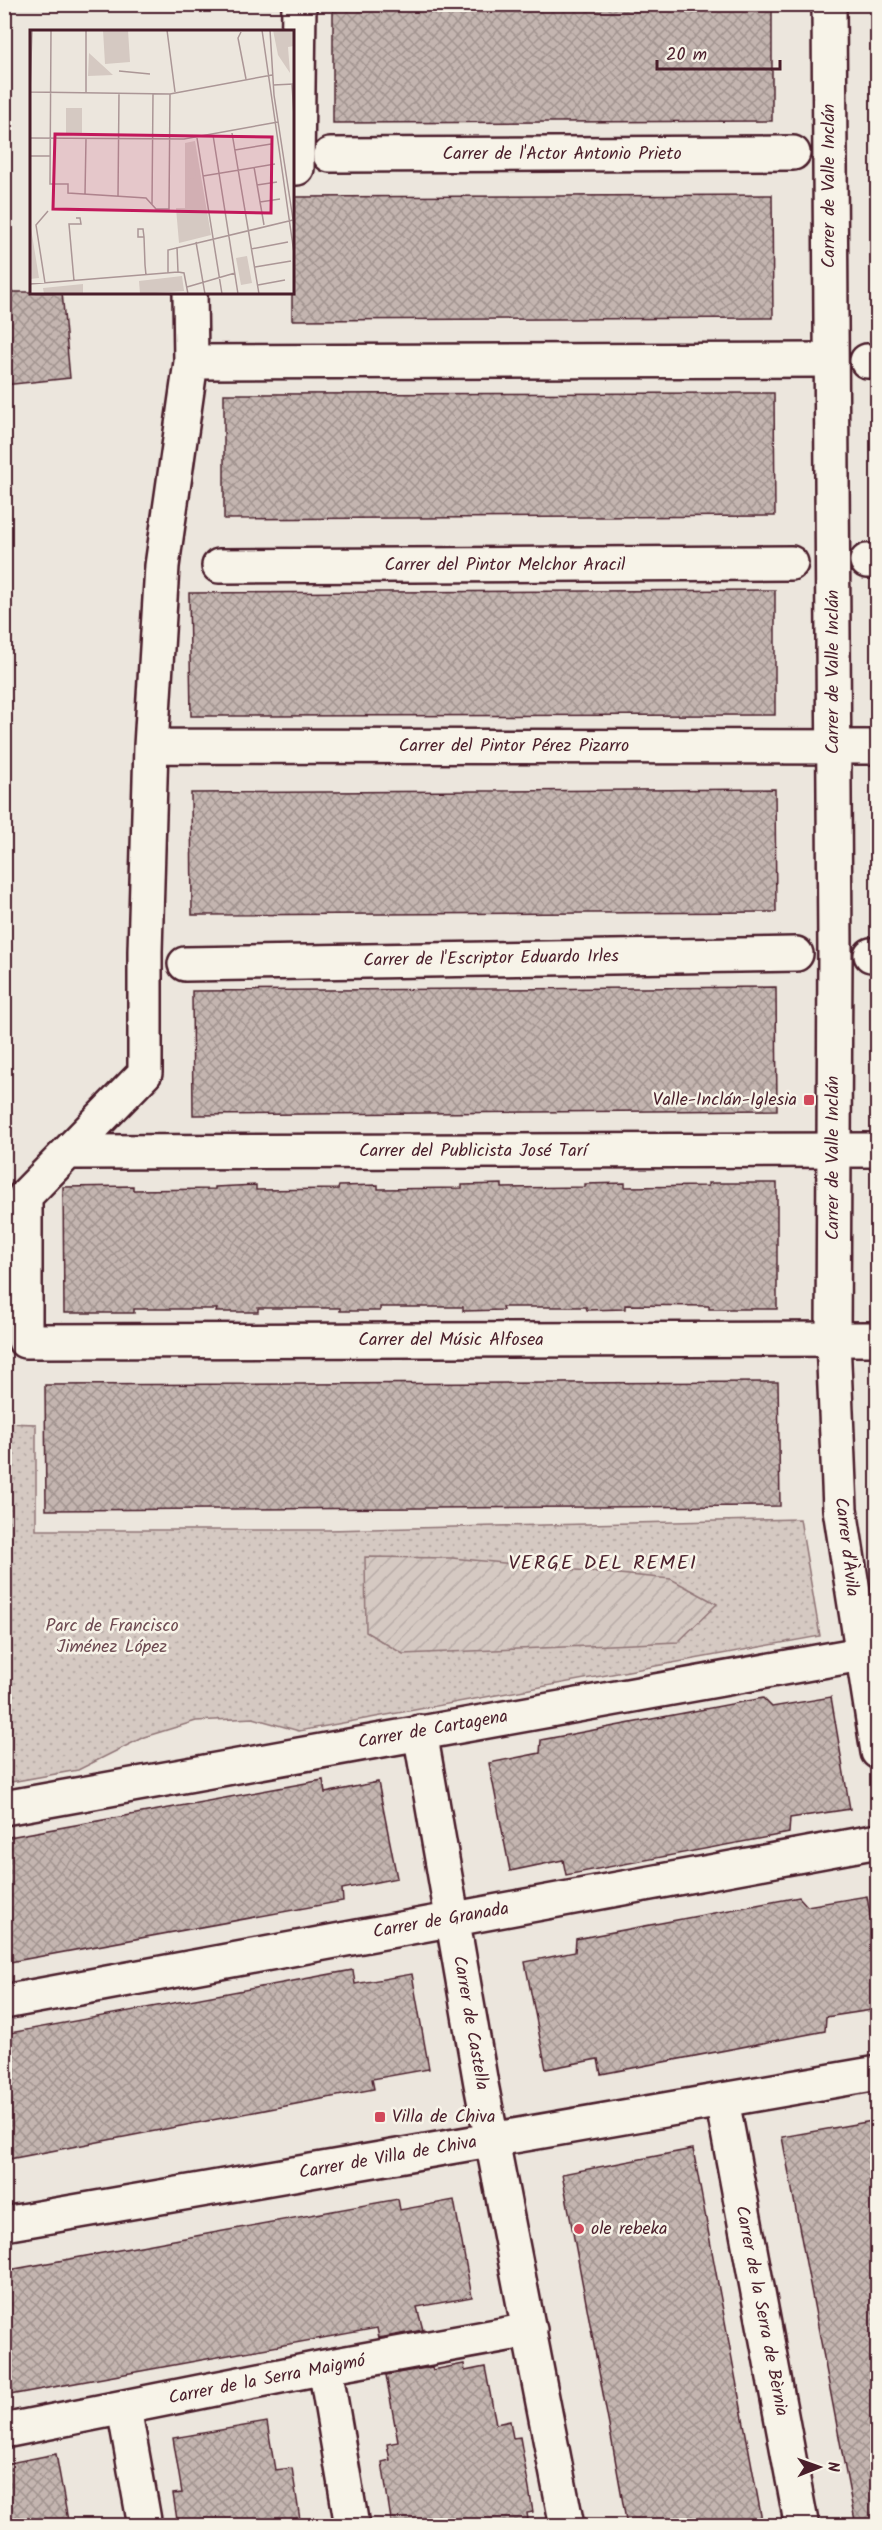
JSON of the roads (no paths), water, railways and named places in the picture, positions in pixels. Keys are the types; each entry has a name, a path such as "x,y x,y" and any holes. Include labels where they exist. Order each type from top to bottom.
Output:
{"street":[{"path":"294,168 297,168 299,4"},
{"name":"Carrer de Valle Inclán","path":"829,4 835,953 832,1339"},
{"name":"Carrer de l'Actor Antonio Prieto","path":"330,155 793,153"},
{"path":"69,1152 145,1073 145,951 151,746 162,566 191,362 190,294"},
{"path":"191,362 830,360"},
{"name":"Carrer del Pintor Melchor Aracil","path":"219,566 791,563"},
{"name":"Carrer del Pintor Pérez Pizarro","path":"151,746 878,747"},
{"name":"Carrer de l'Escriptor Eduardo Irles","path":"185,964 796,954"},
{"name":"Carrer del Publicista José Tarí","path":"69,1152 878,1150"},
{"name":"Carrer del Músic Alfosea","path":"69,1152 25,1196 25,1341 878,1339"},
{"name":"Carrer d'Àvila","path":"832,1339 840,1509 878,1752"},
{"name":"Carrer de Cartagena","path":"4,1808 861,1654"},
{"name":"Carrer de Castella","path":"420,1732 451,1919 567,2526"},
{"name":"Carrer de Granada","path":"4,2002 878,1841"},
{"name":"Carrer de Villa de Chiva","path":"4,2224 878,2073"},
{"name":"Carrer de la Serra de Bèrnia","path":"722,2100 801,2523"},
{"name":"Carrer de la Serra Maigmó","path":"4,2431 325,2367 530,2330"},
{"path":"325,2367 352,2526"},
{"path":"124,2408 145,2526"}],"place":[{"name":"Valle-Inclán-Iglesia","path":"809,1100"},
{"name":"Villa de Chiva","path":"380,2117"},
{"name":"ole rebeka","path":"579,2229"}],"district":[{"name":"VERGE DEL REMEI","path":"603,1564"}],"park label":[{"name":"Parc de Francisco Jiménez López","path":"112,1636"}]}
